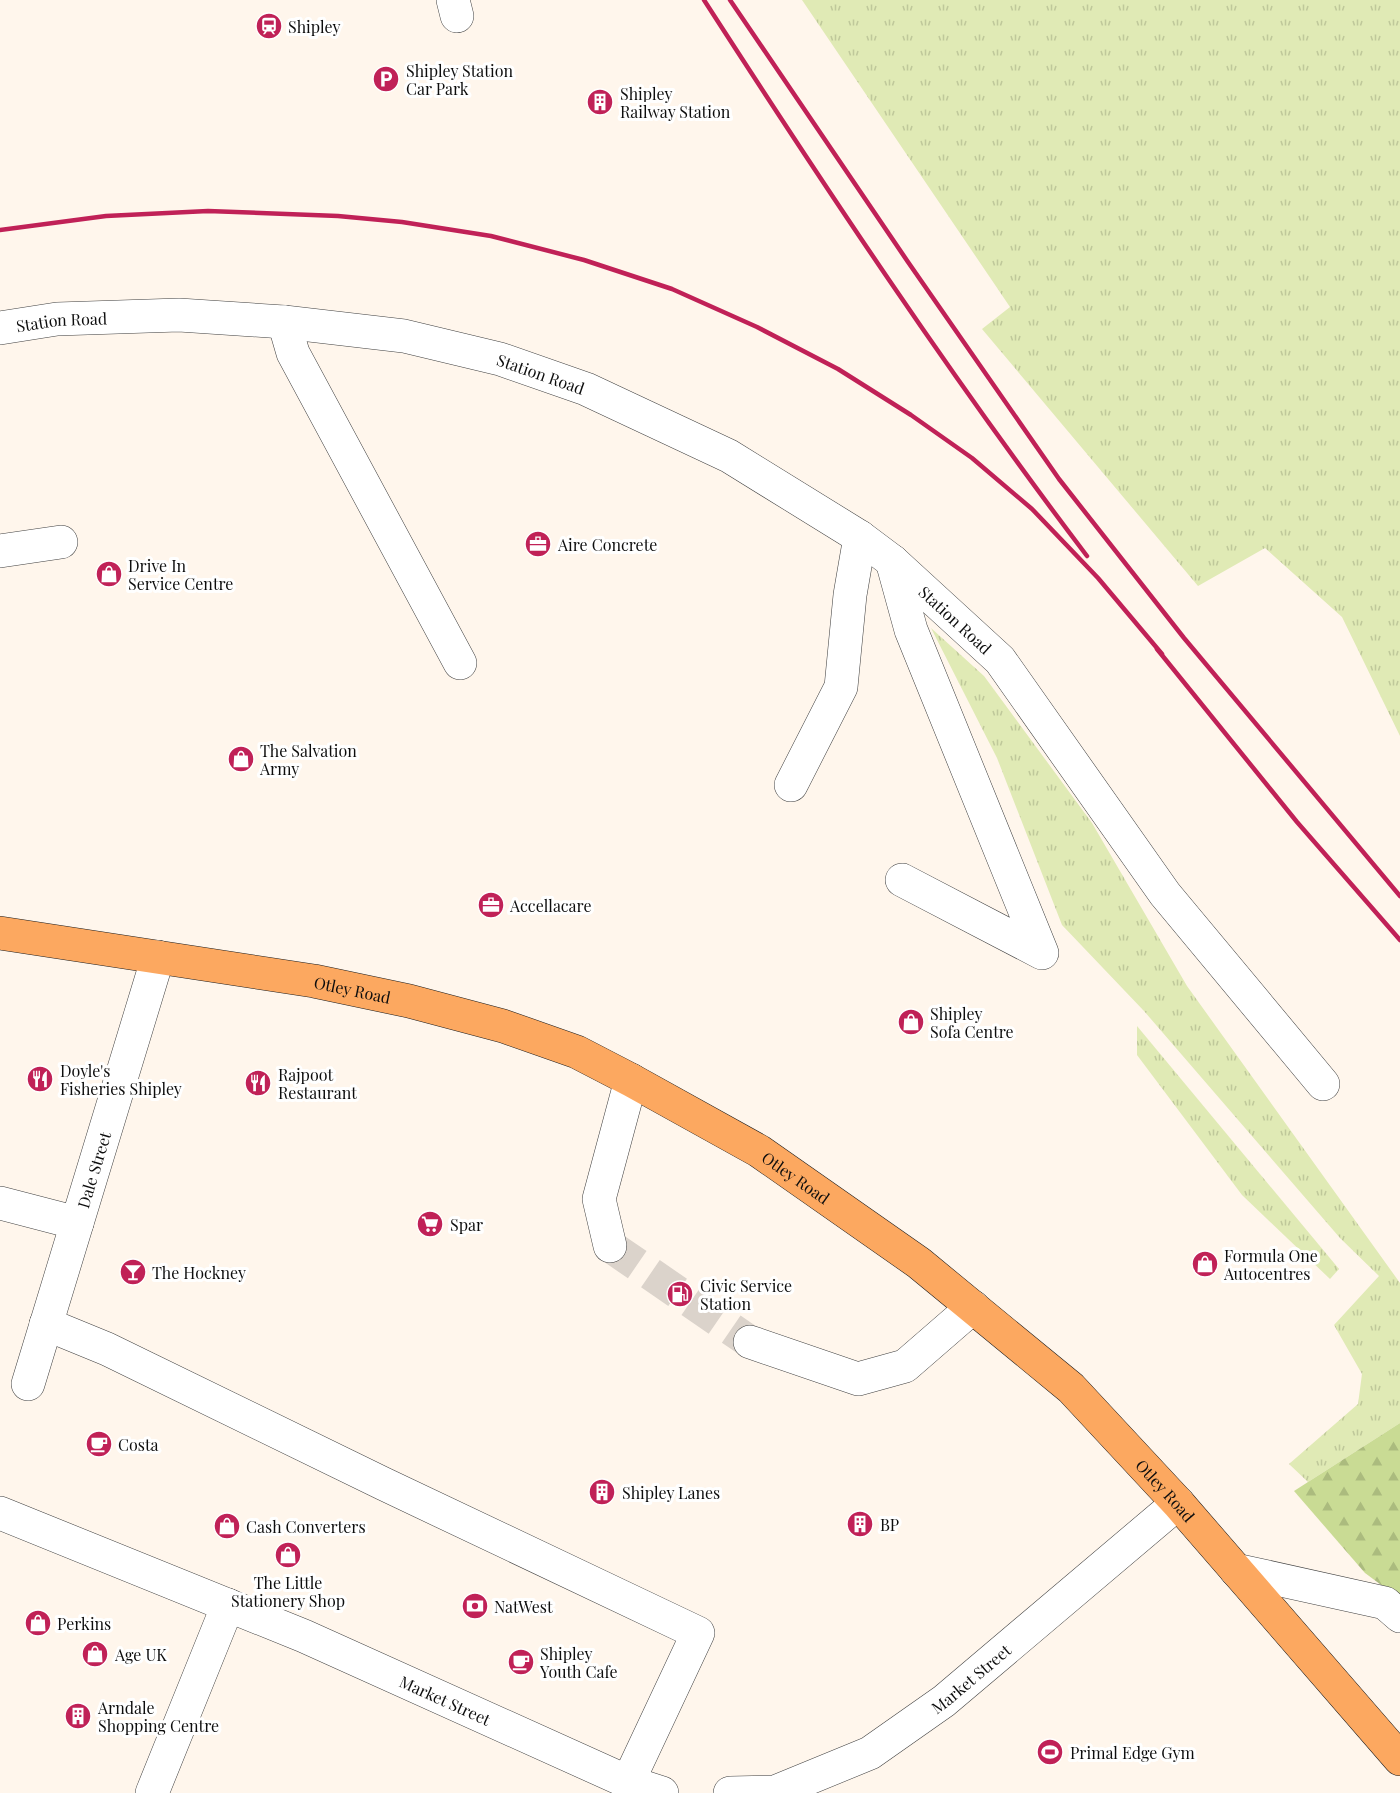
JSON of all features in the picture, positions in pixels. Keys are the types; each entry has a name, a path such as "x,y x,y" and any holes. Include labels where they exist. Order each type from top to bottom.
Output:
{"main road":[{"name":"Otley Road","path":"0,933 314,981 420,1004 503,1026 577,1052 759,1151 920,1263 1071,1388 1178,1503 1400,1760"}],"street":[{"name":"Station Road","path":"0,328 57,319 179,315 284,322 404,336 500,358 586,389 729,456 860,537 892,561 1000,660 1165,894 1323,1084"},
{"path":"284,322 293,353 460,663"},
{"path":"790,785 841,687 850,595 860,537"},
{"path":"0,551 61,542"},
{"path":"892,561 911,630 1042,953 902,880"},
{"name":"Dale Street","path":"28,1384 158,957"},
{"path":"610,1245 599,1199 631,1080"},
{"path":"0,1203 77,1223"},
{"path":"750,1342 858,1379 905,1366 973,1306"},
{"path":"46,1324 107,1349 384,1484 699,1633 628,1782"},
{"name":"Market Street","path":"730,1793 775,1792 870,1753 944,1701 1178,1503"},
{"name":"Market Street","path":"0,1513 304,1636 628,1782 662,1793"},
{"path":"1236,1570 1385,1603 1400,1616"},
{"path":"152,1793 228,1605"}],"green space":[{"path":"802,0 1400,0 1400,736 1342,617 1265,548 1198,586 982,329 1010,307"},
{"path":"931,628 984,676 1092,823 1187,986 1400,1283 1400,1423 1308,1482 1289,1464 1358,1404 1362,1374 1334,1325 1379,1276 1340,1238 1144,1011 1062,925 997,758"},
{"path":"1137,1026 1339,1269 1330,1279 1242,1195 1137,1055"},
{"path":"1400,1423 1400,1599 1365,1573 1294,1491"}],"tunnel":[{"path":"610,1246 750,1342"}],"railway":[{"path":"704,0 890,282 987,420 1087,556"},
{"path":"730,0 1059,479 1184,638 1400,896"},
{"path":"0,230 106,216 208,211 338,216 402,222 491,236 584,260 672,289 757,327 838,369 911,415 972,458 1032,509 1098,578 1162,654"},
{"path":"1157,649 1297,822 1400,940"}],"place":[{"name":"Shipley","path":"269,26"},
{"name":"Shipley Station Car Park","path":"386,79"},
{"name":"Shipley Railway Station","path":"600,102"},
{"name":"Aire Concrete","path":"538,544"},
{"name":"Drive In Service Centre","path":"109,574"},
{"name":"The Salvation Army","path":"241,759"},
{"name":"Accellacare","path":"491,905"},
{"name":"Shipley Sofa Centre","path":"911,1022"},
{"name":"Doyle's Fisheries Shipley","path":"40,1079"},
{"name":"Rajpoot Restaurant","path":"258,1083"},
{"name":"Spar","path":"430,1224"},
{"name":"Formula One Autocentres","path":"1205,1264"},
{"name":"The Hockney","path":"133,1272"},
{"name":"Civic Service Station","path":"680,1294"},
{"name":"Costa","path":"99,1444"},
{"name":"Shipley Lanes","path":"602,1492"},
{"name":"BP","path":"860,1524"},
{"name":"Cash Converters","path":"227,1526"},
{"name":"The Little Stationery Shop","path":"288,1555"},
{"name":"NatWest","path":"475,1606"},
{"name":"Perkins","path":"38,1623"},
{"name":"Age UK","path":"95,1654"},
{"name":"Shipley Youth Cafe","path":"521,1662"},
{"name":"Arndale Shopping Centre","path":"78,1716"},
{"name":"Primal Edge Gym","path":"1050,1752"}]}
